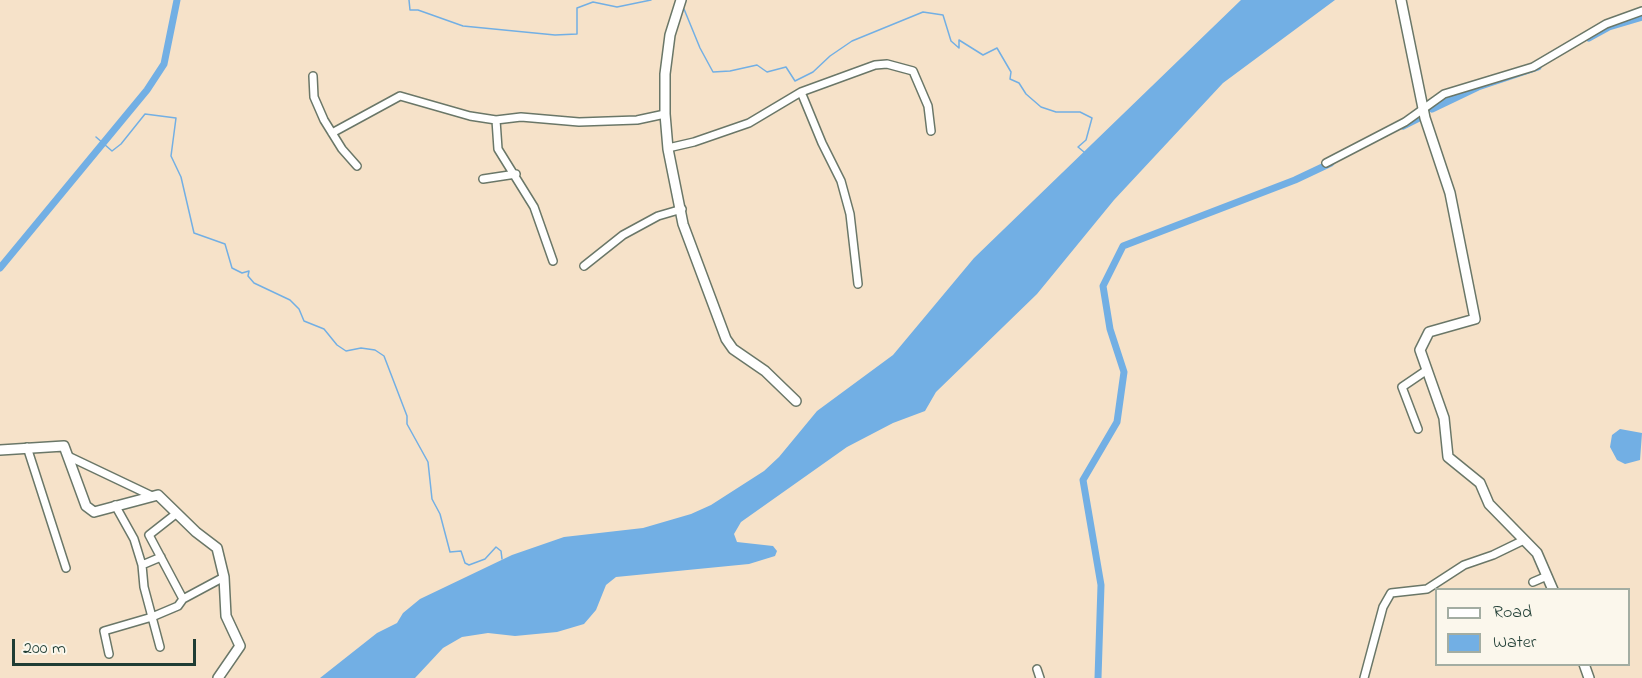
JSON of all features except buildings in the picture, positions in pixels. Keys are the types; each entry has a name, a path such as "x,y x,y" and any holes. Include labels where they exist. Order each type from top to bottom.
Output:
{"street":[{"path":"681,0 670,35 665,74 665,114 668,148 682,209 683,224 726,339 733,349 765,371 795,401"},
{"path":"1401,0 1423,108 1450,193 1475,319 1429,332 1419,350 1444,418 1448,457 1480,483 1489,504 1537,554 1552,588"},
{"path":"1326,163 1406,122 1444,94 1533,67 1606,24 1642,11"},
{"path":"668,148 694,142 749,123 801,92 875,65 887,64 913,71 927,106 931,131"},
{"path":"313,76 314,98 342,149 357,166"},
{"path":"801,92 841,181 850,214 858,284"},
{"path":"332,133 400,96 470,116 496,120 521,117 579,122 637,120 665,114"},
{"path":"496,120 498,149 516,174 534,207 553,261"},
{"path":"483,179 516,174"},
{"path":"584,266 623,235 658,216 682,209"},
{"path":"1418,429 1402,387 1427,370"},
{"path":"0,450 64,446 86,506 94,512 158,495 217,548 224,577 226,616 240,646 218,678"},
{"path":"27,447 66,568"},
{"path":"70,458 152,496"},
{"path":"115,505 134,539 160,647"},
{"path":"177,513 149,535 183,599"},
{"path":"1364,678 1383,608 1391,593 1427,589 1464,566 1524,540"},
{"path":"142,565 161,557"},
{"path":"1533,582 1547,576"},
{"path":"109,654 104,631 152,617 178,606 183,599 224,577"},
{"path":"1037,669 1040,678"}],"water":[{"path":"1241,0 1335,0 1223,83 1114,200 1037,294 936,392 925,411 893,423 847,447 741,522 734,534 737,542 773,546 777,551 775,556 749,564 616,577 606,585 596,610 584,624 557,632 515,636 488,633 462,637 443,648 415,678 320,678 377,633 397,623 403,613 420,599 512,555 564,537 643,528 691,514 711,505 764,471 779,457 817,411 893,355 974,258"},
{"path":"1620,429 1642,433 1640,460 1625,464 1617,460 1610,447 1612,435"}],"waterway":[{"path":"0,268 147,90 164,64 177,0"},
{"path":"409,0 410,10 418,10 463,26 555,35 577,34 577,8 593,2 617,7 651,0"},
{"path":"684,9 713,72 757,65 767,72 786,67 795,81 813,72 830,56 852,41 923,12 943,15 951,41 959,48 959,40 983,55 997,48 1011,72 1010,79 1019,83 1026,94 1041,107 1056,112 1080,112 1092,118 1086,140 1078,147 1084,152"},
{"path":"1589,38 1609,27 1642,17"},
{"path":"1432,109 1478,87 1538,67"},
{"path":"96,137 112,151 121,144 145,114 176,118 171,156 181,177 194,233 225,244 232,268 242,273 249,271 248,276 254,283 290,300 299,309 304,321 324,329 337,345 346,351 361,348 375,350 384,356 407,416 407,424 428,462 432,499 440,514 450,552 461,551 465,563 469,565 485,559 496,547 501,551 502,559"},
{"path":"1403,126 1421,117"},
{"path":"1098,678 1101,585 1083,480 1117,422 1124,372 1110,329 1103,286 1123,246 1295,180 1331,163"}]}
